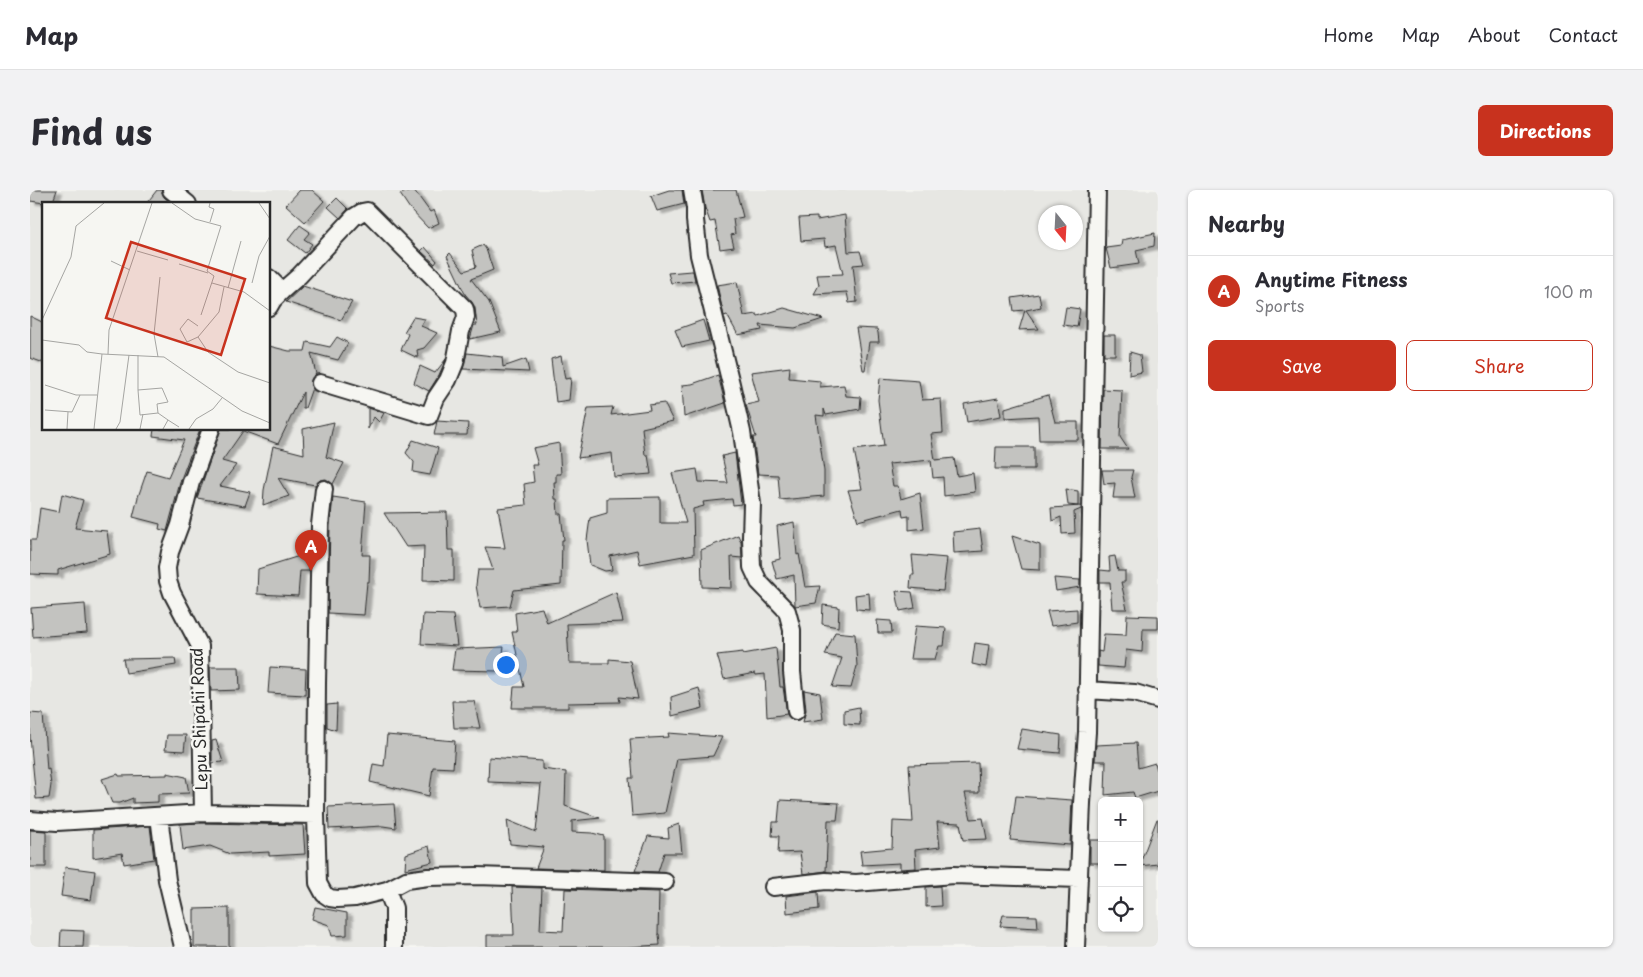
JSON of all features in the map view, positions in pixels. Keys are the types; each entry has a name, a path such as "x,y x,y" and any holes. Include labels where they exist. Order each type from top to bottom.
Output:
{"street":[{"path":"171,190 186,202"},
{"path":"692,190 699,254 742,432 752,504 752,567 759,582 787,611 792,630 792,672 796,711"},
{"path":"1076,947 1087,732 1097,190"},
{"path":"270,305 354,217 367,211 465,309 466,317 461,331 455,362 448,380 436,398 429,416 320,383"},
{"path":"270,279 282,291"},
{"name":"Lepu Shipahi Road","path":"203,813 200,646 172,593 168,581 167,568 191,482 211,430"},
{"path":"324,489 320,525 316,816 318,883 324,894 330,898 337,899 355,898 387,890 406,880 428,877 477,876 665,882"},
{"path":"1087,690 1135,693 1158,700"},
{"path":"30,820 57,822 203,813 316,816"},
{"path":"159,816 167,880 183,947"},
{"path":"773,887 826,881 856,883 953,875 1079,879"},
{"path":"387,890 394,908 394,947"}],"shaded area":[{"path":"30,190 1158,190 1158,947 30,947"}],"building":[{"path":"30,190 57,190 53,202 30,201"},
{"path":"157,190 161,190 164,197 170,202 148,202"},
{"path":"300,190 312,190 324,201 305,222 286,205"},
{"path":"414,190 430,212 434,210 439,223 428,228 410,209 400,194"},
{"path":"669,190 682,190 684,204 657,211 651,196"},
{"path":"702,190 736,190 743,217 733,219 735,234 731,235 734,247 720,249 715,221 710,222"},
{"path":"337,198 348,209 340,218 328,207"},
{"path":"845,215 848,252 860,251 864,264 853,265 857,302 849,303 847,292 814,294 819,285 817,275 843,274 836,245 825,247 824,239 801,241 799,218 817,217 817,220"},
{"path":"300,225 310,232 304,239 312,244 305,253 288,240"},
{"path":"1155,233 1154,246 1136,250 1139,264 1111,268 1106,248 1121,246 1122,240"},
{"path":"483,245 493,270 471,279 489,302 501,332 470,339 474,325 477,325 475,308 465,294 447,256 450,253 464,271 476,267 472,250"},
{"path":"425,247 437,261 435,264 421,251"},
{"path":"693,271 695,281 671,283 668,273"},
{"path":"737,282 744,316 757,314 758,316 784,308 823,319 795,328 760,325 762,330 738,335 727,315 724,316 717,285"},
{"path":"303,286 352,302 341,320 286,302"},
{"path":"1039,294 1041,307 1026,310 1039,329 1019,330 1025,310 1014,311 1012,298"},
{"path":"1066,307 1080,309 1077,327 1063,325"},
{"path":"30,316 42,322 42,362 30,358"},
{"path":"413,317 425,319 421,326 437,333 424,348 417,350 418,358 401,350 408,334 404,332"},
{"path":"703,320 709,341 682,347 675,330"},
{"path":"856,328 877,329 878,333 879,342 869,342 865,370 863,370"},
{"path":"1104,335 1115,335 1115,355 1104,355"},
{"path":"337,337 348,343 338,360 311,353 316,374 311,380 312,388 305,408 303,408 303,392 278,444 243,431 222,461 236,465 220,486 250,492 245,506 197,498 221,430 270,430 270,346 289,351 305,351 307,342 330,347"},
{"path":"1130,352 1140,355 1142,372 1129,375"},
{"path":"467,353 502,357 503,367 526,359 529,372 463,369"},
{"path":"561,356 565,379 571,378 569,400 556,402 551,359"},
{"path":"446,359 429,391 414,383 420,366 435,373"},
{"path":"790,367 789,378 820,381 820,387 844,385 846,396 861,397 860,409 826,415 824,409 824,416 816,415 824,471 824,496 780,500 778,475 758,474 753,437 756,437 746,405 759,402 751,372"},
{"path":"718,375 725,403 684,417 682,385 692,384"},
{"path":"880,378 919,381 922,400 941,399 943,433 931,434 935,460 954,458 957,476 973,473 975,492 944,496 943,477 933,478 931,460 889,464 893,486 898,486 901,499 920,493 924,528 909,530 909,516 903,517 902,509 858,521 848,490 862,489 854,450 884,446 878,400"},
{"path":"1103,389 1122,390 1120,437 1128,449 1102,449"},
{"path":"1048,395 1055,422 1078,422 1078,440 1039,440 1038,416 1005,418 1005,408"},
{"path":"998,398 1001,416 967,422 964,404"},
{"path":"664,403 673,421 642,428 645,455 648,455 651,474 614,477 612,453 578,458 588,408 613,407 611,415 650,410 649,405"},
{"path":"368,408 384,413 379,422 374,417 368,429"},
{"path":"437,421 468,423 467,435 434,435"},
{"path":"334,422 326,457 344,463 333,484 326,479 320,480 315,485 278,478 289,496 263,505 264,490 273,446 304,454 303,429"},
{"path":"154,430 200,430 181,479 167,531 159,529 160,524 133,517 147,471 168,477 184,440 153,436"},
{"path":"413,440 438,448 430,475 413,472 414,462 406,453"},
{"path":"559,443 561,474 556,474 556,482 554,482 555,499 557,499 558,514 561,514 564,540 562,540 561,585 514,590 510,606 480,608 476,585 478,570 493,570 485,547 505,548 498,508 526,505 524,484 534,482 532,465 538,465 533,448"},
{"path":"996,447 1034,447 1034,469 995,469"},
{"path":"735,453 741,504 733,505 732,499 703,502 704,506 693,509 694,554 640,564 637,550 610,556 612,570 605,571 590,565 587,540 590,518 607,513 607,498 660,497 660,523 686,523 672,473 697,469 699,482 728,483 722,456"},
{"path":"1102,470 1133,470 1131,477 1135,498 1113,498 1115,483 1104,484"},
{"path":"1066,489 1078,491 1078,506 1068,505"},
{"path":"62,494 83,500 75,528 107,531 110,554 58,570 58,575 30,574 30,540 36,540 40,508 59,512"},
{"path":"333,497 366,502 362,555 370,555 369,582 367,582 364,615 328,613 330,526"},
{"path":"1081,506 1081,509 1074,512 1075,533 1062,534 1061,517 1052,521 1051,508"},
{"path":"447,512 448,550 454,550 454,581 423,580 424,546 406,547 384,513"},
{"path":"794,522 797,555 799,554 805,587 820,586 816,603 795,606 794,575 777,579 772,561 780,559 777,526"},
{"path":"980,529 983,551 954,553 953,532"},
{"path":"738,535 741,542 742,558 731,557 732,588 702,587 701,550"},
{"path":"1012,536 1040,545 1040,570 1021,569"},
{"path":"309,553 309,571 300,571 298,596 257,594 258,569"},
{"path":"912,555 947,558 943,591 910,588 911,575 914,575"},
{"path":"1115,556 1118,571 1125,571 1125,582 1121,582 1127,609 1112,609 1110,582 1100,582 1100,570 1110,571 1109,557"},
{"path":"1054,578 1080,580 1080,587 1056,591"},
{"path":"896,591 912,592 915,608 900,611"},
{"path":"616,592 623,622 567,624 569,663 609,663 609,659 630,661 638,699 619,697 620,702 568,703 568,708 512,708 514,687 524,687 512,632 517,632 515,613 542,608 547,623"},
{"path":"869,593 870,610 856,609 855,595"},
{"path":"85,604 87,633 33,637 31,608"},
{"path":"823,605 839,607 838,627 822,624"},
{"path":"1077,609 1077,622 1051,626 1047,611"},
{"path":"423,614 453,615 457,646 421,644"},
{"path":"1127,615 1158,616 1158,629 1143,629 1142,652 1126,650 1124,668 1098,666 1098,651 1102,652 1104,634 1126,635"},
{"path":"877,620 891,621 892,633 878,633"},
{"path":"915,626 946,628 944,646 939,646 935,659 910,659"},
{"path":"835,632 855,634 857,666 851,688 832,687 842,658 825,655"},
{"path":"975,643 989,645 986,667 972,664"},
{"path":"504,647 500,671 452,670 455,649"},
{"path":"776,648 780,687 783,687 787,714 767,717 765,674 756,675 755,673 724,679 717,655 743,652 743,654"},
{"path":"175,658 176,665 126,673 123,659"},
{"path":"210,667 239,667 240,690 211,691"},
{"path":"270,667 306,669 305,695 268,693"},
{"path":"699,688 703,708 672,716 671,697"},
{"path":"804,690 820,693 823,719 803,722 806,710"},
{"path":"452,701 474,701 480,728 454,728"},
{"path":"337,704 336,730 327,727 327,705"},
{"path":"859,707 860,725 844,724 844,710"},
{"path":"30,713 43,714 47,770 49,769 51,785 49,798 36,799 30,737"},
{"path":"1022,729 1061,735 1060,753 1017,749"},
{"path":"668,733 722,737 713,756 677,759 665,813 632,816 629,778 633,778 630,739 669,737"},
{"path":"167,735 186,735 184,751 165,750"},
{"path":"387,735 455,741 453,768 433,767 429,796 370,782 373,764 384,766"},
{"path":"216,740 223,762 212,763 212,741"},
{"path":"1136,743 1138,768 1155,763 1158,773 1158,791 1138,797 1135,797 1133,792 1105,795 1106,761 1095,761 1096,745"},
{"path":"489,757 542,761 542,769 566,772 565,806 600,818 572,821 572,832 604,836 604,870 536,868 544,847 510,844 507,820 536,832 541,784 488,782"},
{"path":"978,763 979,793 965,793 971,819 983,818 987,839 963,840 960,823 937,822 940,847 915,850 916,868 900,869 900,863 862,865 860,851 892,848 893,821 913,822 909,765"},
{"path":"167,773 186,777 189,793 158,794 158,802 133,803 133,798 120,803 112,803 102,779 118,774 119,776 167,775"},
{"path":"1016,796 1072,800 1070,845 1010,840"},
{"path":"780,800 839,803 837,820 828,820 826,871 803,874 800,852 778,853 779,836 772,836 773,822 778,822"},
{"path":"394,804 396,828 383,826 329,829 328,807"},
{"path":"1158,819 1158,864 1143,866 1143,856"},
{"path":"180,824 303,825 305,854 269,856 269,852 230,854 210,846 183,850"},
{"path":"679,824 682,853 664,853 658,872 635,871 648,836 669,838 668,828"},
{"path":"150,826 154,859 124,864 122,853 93,858 93,830"},
{"path":"30,830 46,831 46,867 30,867"},
{"path":"1090,840 1098,840 1098,863 1090,863"},
{"path":"429,846 432,862 405,869 406,854"},
{"path":"65,867 95,871 91,900 61,896"},
{"path":"940,886 941,906 926,907 926,887"},
{"path":"512,887 542,888 540,930 563,931 565,889 659,892 658,934 660,945 627,947 487,947 487,935 514,935"},
{"path":"818,892 819,909 787,913 786,896"},
{"path":"315,907 347,913 347,935 332,936 329,925 312,919"},
{"path":"229,908 229,947 194,947 194,909"},
{"path":"1003,915 1037,916 1038,928 1000,926"},
{"path":"61,930 84,931 83,947 60,947"}],"place":[{"name":"Anytime Fitness","path":"311,571"}]}
